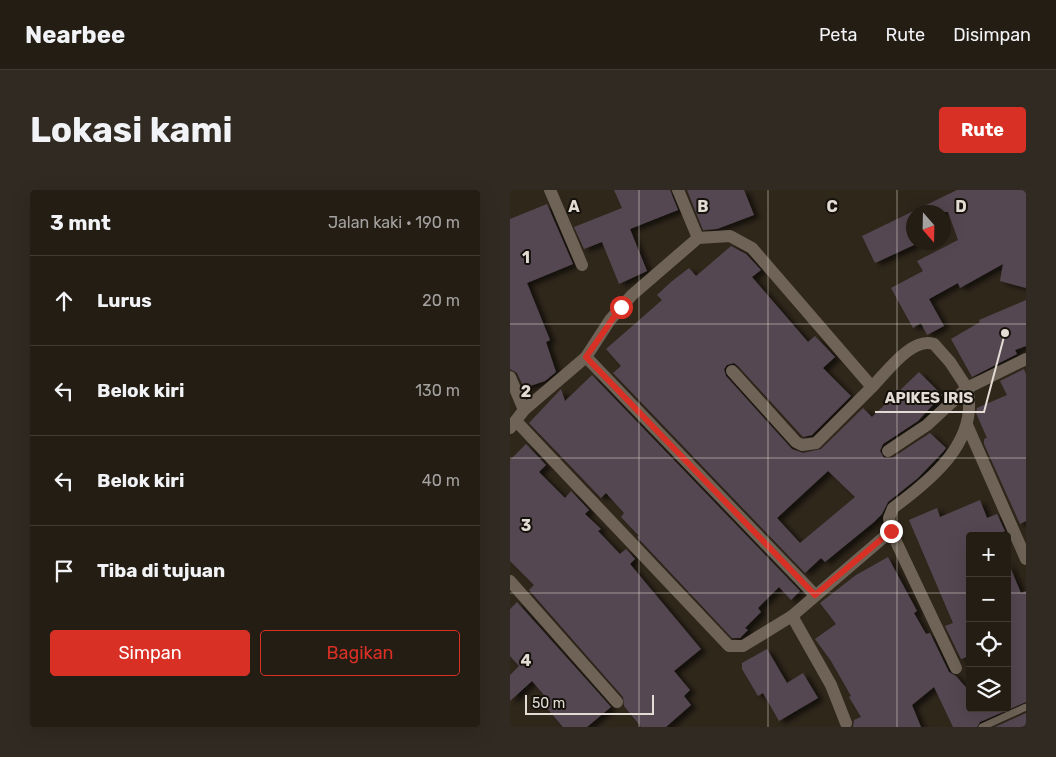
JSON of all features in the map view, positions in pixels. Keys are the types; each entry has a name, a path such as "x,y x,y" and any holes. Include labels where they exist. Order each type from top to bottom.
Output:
{"street":[{"path":"550,190 582,265"},
{"path":"678,190 698,238"},
{"path":"872,387 752,248 730,236 698,238 621,307 586,357 524,410 513,424 729,646 743,646 792,616 891,531"},
{"path":"732,371 796,442 802,445 816,443 903,354 914,346 930,343 942,352 966,388 970,401 967,425 963,437 946,462 893,508 889,518 891,531 956,668"},
{"path":"586,357 815,595"},
{"path":"888,452 927,425 966,388 1026,360"},
{"path":"510,376 524,410"},
{"path":"967,425 1026,560"},
{"path":"510,581 617,702"},
{"path":"792,616 831,685 846,722"}],"lane":[{"path":"982,727 1026,707"}],"building":[{"path":"614,190 670,190 678,210 630,229 647,271 619,284 602,242 584,249 574,227 622,208"},
{"path":"687,190 744,190 754,215 717,229 703,230"},
{"path":"957,190 1026,190 1026,288 1000,281 1003,264 960,288 958,283 929,299 944,326 927,335 921,323 913,328 891,288 923,271 917,261 938,250 951,250 951,244 958,240 951,220 951,205 926,205"},
{"path":"547,204 573,264 527,283 550,340 546,342 556,372 545,381 524,388 517,373 510,369 510,219"},
{"path":"906,215 906,249 875,263 862,236"},
{"path":"731,246 746,254 761,270 752,277 808,342 815,336 835,357 823,368 851,396 812,435 803,437 738,366 734,363 727,365 724,369 726,376 792,449 803,453 821,449 863,408 872,417 919,372 942,395 918,421 883,444 880,451 884,458 892,458 930,433 946,448 943,452 918,478 888,502 882,514 874,522 825,562 821,558 805,573 613,373 621,366 606,349 662,300 657,295 671,282 689,268 696,276","holes":["828,471 855,497 800,543 777,518"]},
{"path":"1026,300 1026,346 1015,350 1017,354 972,377 951,339 980,322 979,320"},
{"path":"1024,369 1026,374 1026,521 1020,524 984,444 984,439 987,438 976,413 977,408 1007,395 1000,381"},
{"path":"592,375 800,591 791,600 779,587 758,608 761,612 745,628 748,630 740,638 732,638 637,537 639,536 621,517 624,513 606,493 601,498 529,423 561,389 565,401"},
{"path":"526,444 546,465 539,472 565,498 571,491 589,510 585,514 601,529 598,531 620,554 626,549 635,559 630,564 701,649 674,671 690,690 684,696 691,705 666,727 641,727 624,706 623,697 529,590 534,585 510,561 510,460"},
{"path":"980,500 987,518 997,514 1005,531 966,532 966,657 961,659 945,626 953,623 909,520 937,508 940,517"},
{"path":"888,557 917,611 914,613 926,634 930,633 949,672 956,676 966,687 966,712 1003,712 980,722 977,727 953,727 934,687 912,705 921,727 853,727 854,720 861,717 831,661 815,639 836,624 820,603 856,575"},
{"path":"1011,569 1021,593 1026,591 1026,702 1011,709"},
{"path":"517,602 611,707 587,727 563,727 545,706 550,702 532,681 510,701 510,675 519,666 510,656 510,609"},
{"path":"767,649 787,683 803,673 818,698 779,721 763,693 758,696 742,669 742,663"},
{"path":"1026,713 1026,727 995,727"}],"place":[{"name":"APIKES IRIS","path":"1005,333"}],"route":[{"path":"621,307 610,320 586,357 815,595 891,531"}]}
